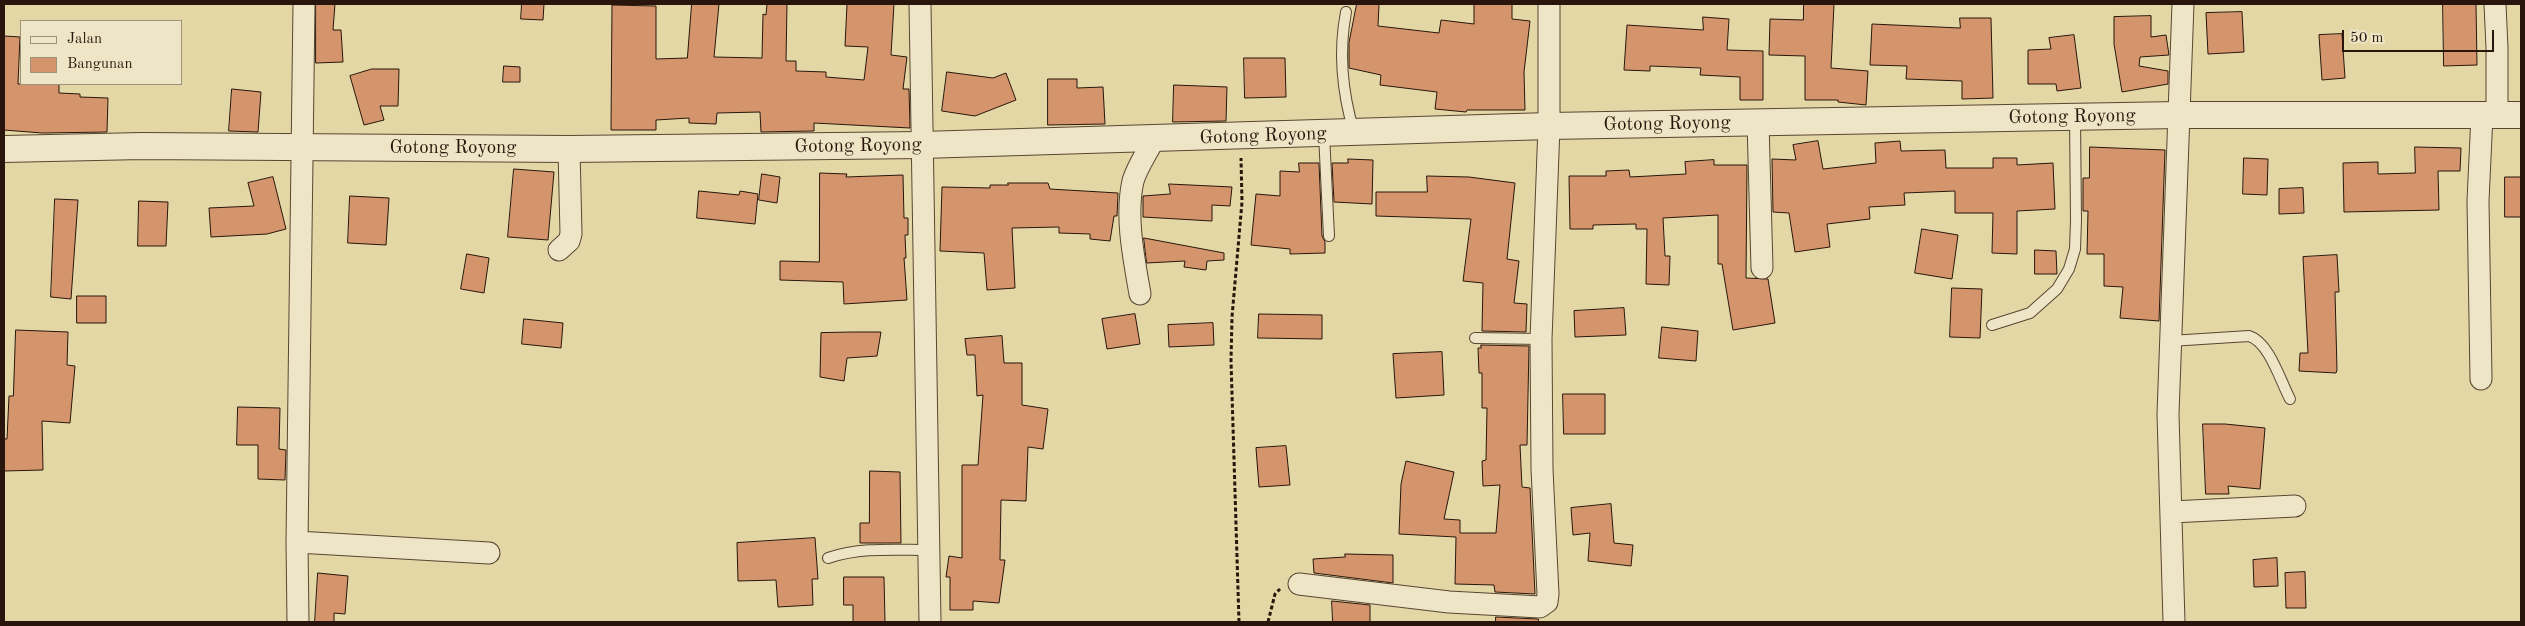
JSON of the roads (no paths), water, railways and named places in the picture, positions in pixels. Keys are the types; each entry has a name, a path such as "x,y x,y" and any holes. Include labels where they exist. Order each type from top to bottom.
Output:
{"street":[{"path":"298,622 300,148 304,4"},
{"path":"920,4 930,622"},
{"path":"1298,584 1449,602 1540,607 1546,602 1548,594 1542,469 1541,339 1550,126 1549,4"},
{"path":"2174,622 2168,414 2183,4"},
{"path":"2481,379 2478,201 2500,115 2495,4"},
{"name":"Gotong Royong","path":"4,149 142,146 569,149 922,145 1240,137 1550,126 1758,122 2178,115 2500,115"},
{"path":"1758,122 1762,268"},
{"path":"1140,294 1133,255 1131,196 1137,170 1154,139"},
{"path":"559,250 569,241 571,234 569,149"},
{"path":"2171,512 2295,506"},
{"path":"297,542 489,553"}],"lane":[{"path":"1346,12 1341,38 1342,76 1346,105 1354,133"},
{"path":"1992,325 2030,313 2057,289 2069,269 2075,248 2075,117"},
{"path":"1324,134 1329,236"},
{"path":"2170,341 2249,336 2258,339 2268,352 2290,399"},
{"path":"1474,338 1541,339"},
{"path":"828,558 850,552 871,550 928,550"}]}
